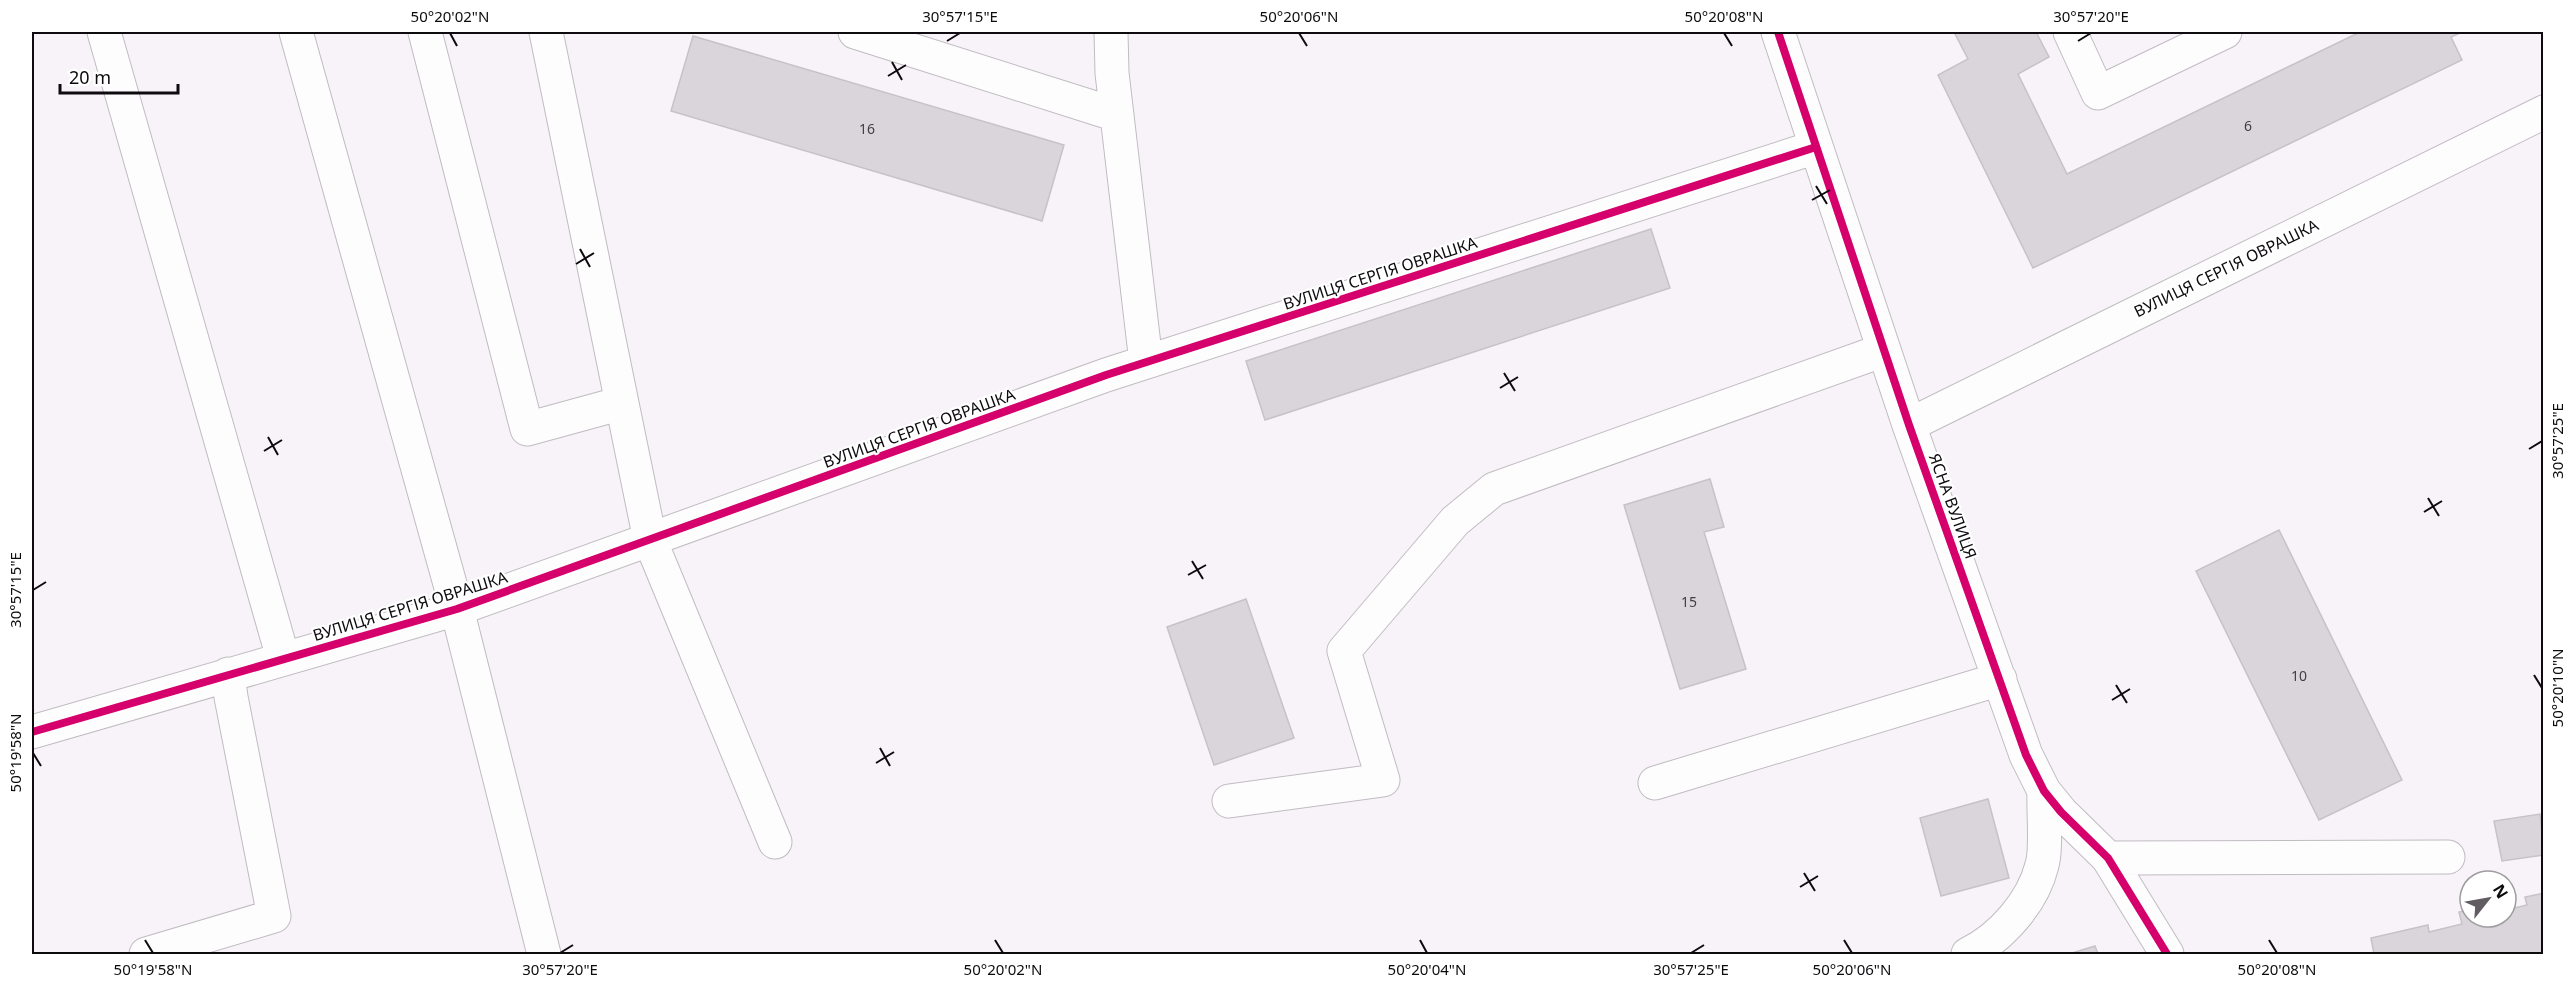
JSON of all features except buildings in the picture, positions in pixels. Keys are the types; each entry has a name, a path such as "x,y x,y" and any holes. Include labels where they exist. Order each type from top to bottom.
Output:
{"street":[{"path":"104,32 283,658"},
{"path":"296,32 457,609 544,954"},
{"path":"425,32 526,429 622,403"},
{"path":"546,32 650,540 776,842"},
{"path":"855,32 1117,115"},
{"path":"1111,32 1112,73 1146,362"},
{"name":"ЯСНА ВУЛИЦЯ","path":"1778,32 1909,425 2026,754 2044,791 2061,812 2108,858 2167,954"},
{"path":"2070,32 2098,93 2221,32"},
{"name":"ВУЛИЦЯ СЕРГІЯ ОВРАШКА","path":"1909,425 2544,112"},
{"name":"ВУЛИЦЯ СЕРГІЯ ОВРАШКА","path":"32,732 457,609 1146,362 1816,147"},
{"path":"1228,801 1383,780 1344,651 1455,521 1494,489 1884,350"},
{"path":"146,954 274,916 228,674"},
{"path":"1655,783 2000,679"},
{"path":"1968,954 1986,946 2023,909 2043,865 2044,791"},
{"path":"2108,858 2448,857"}],"cycle path":[{"path":"1778,32 1909,425 2026,755 2044,791 2061,812 2108,858 2167,954"},
{"path":"32,732 457,609 1106,375 1816,147"}]}
